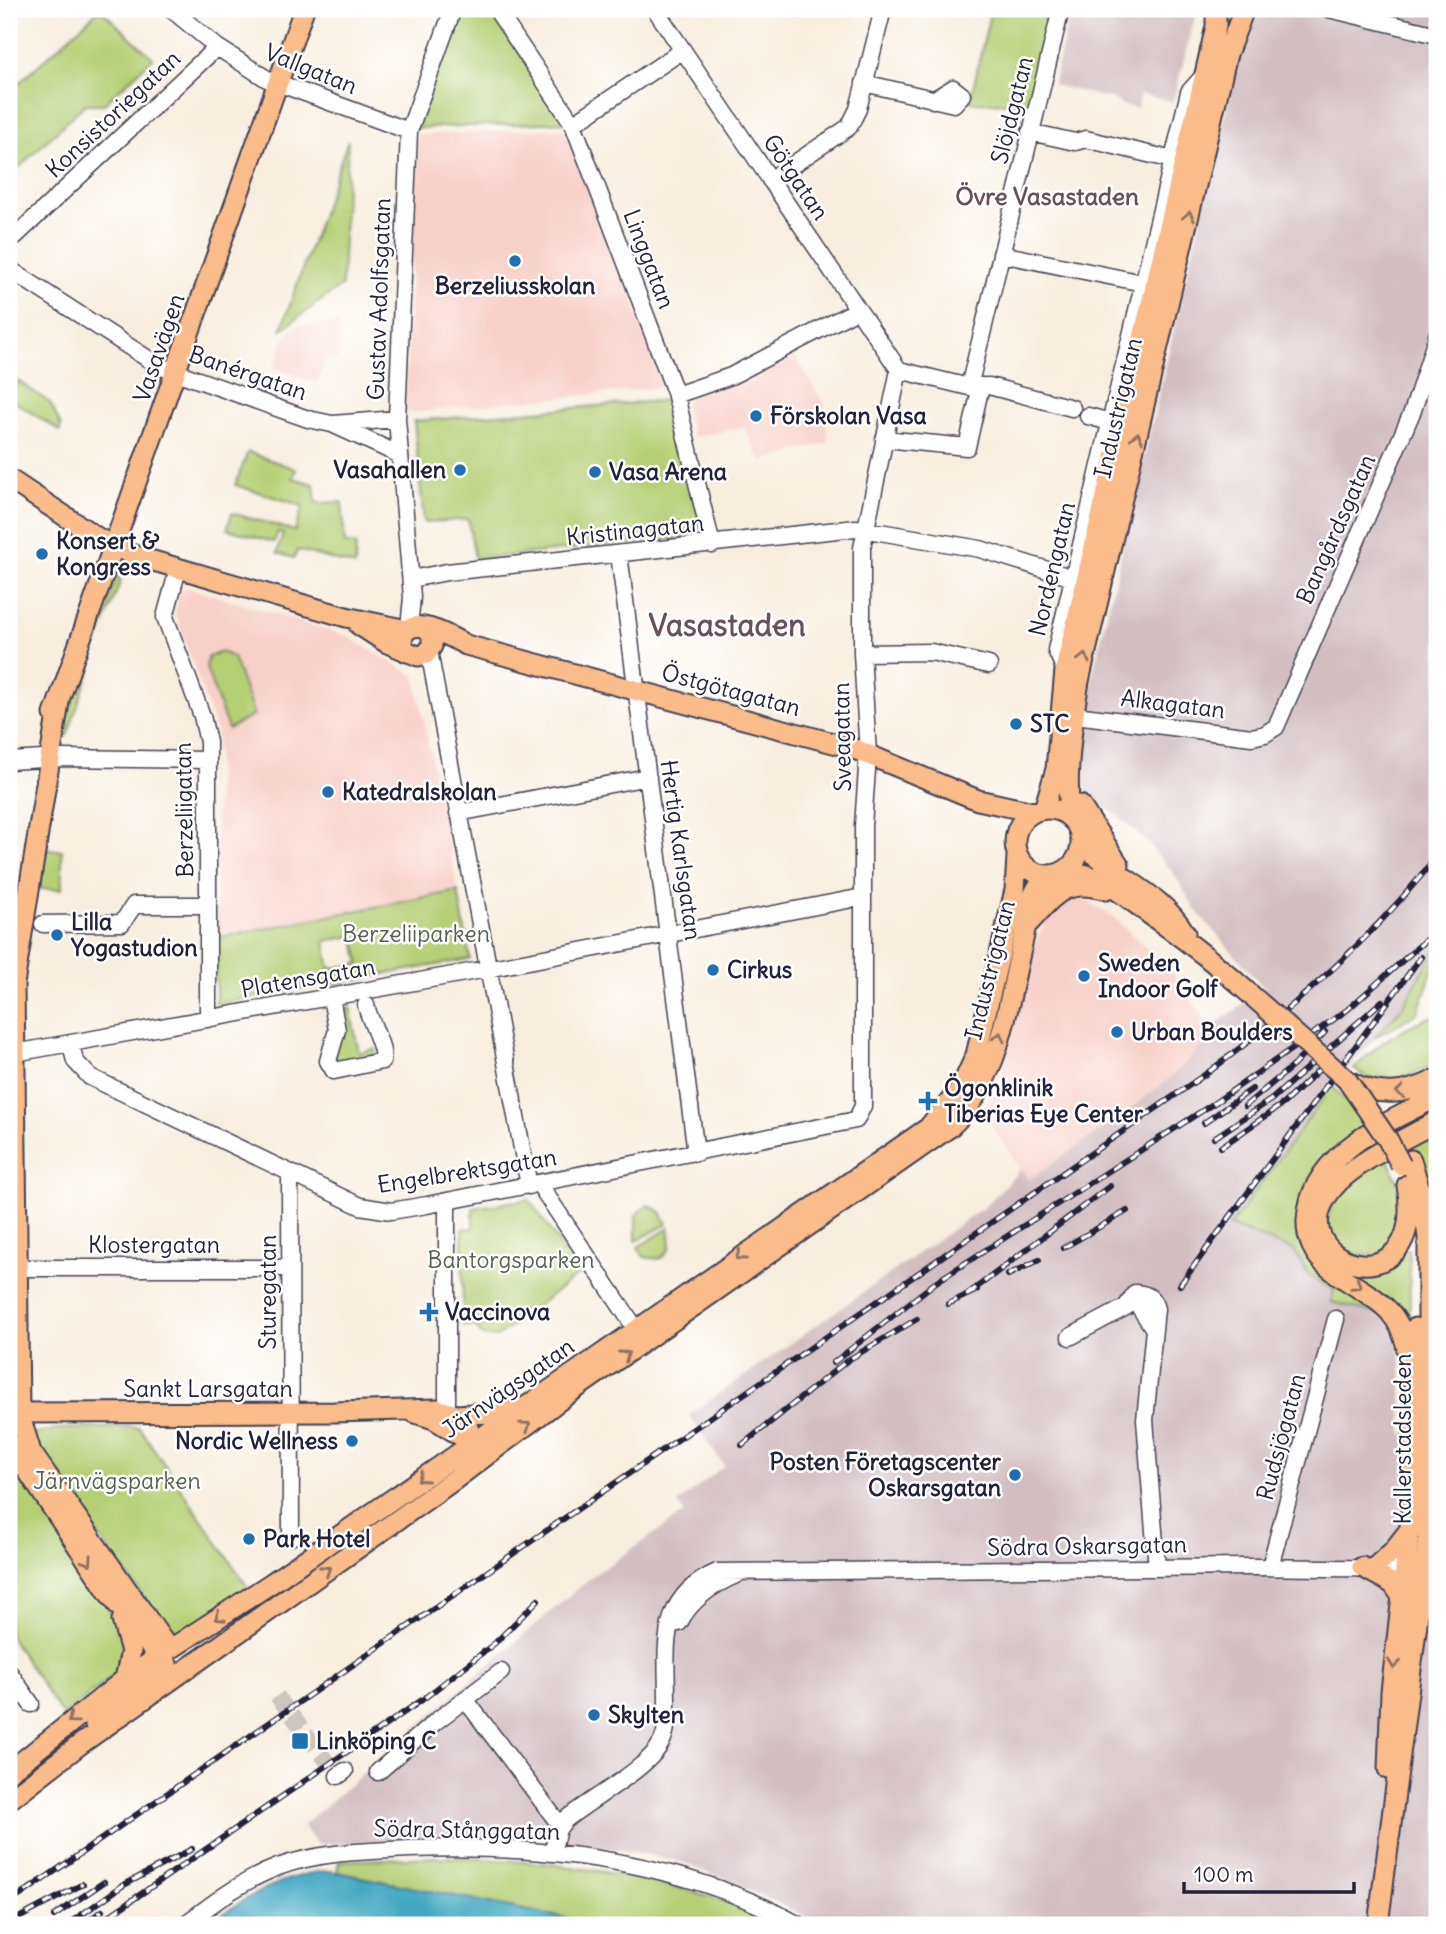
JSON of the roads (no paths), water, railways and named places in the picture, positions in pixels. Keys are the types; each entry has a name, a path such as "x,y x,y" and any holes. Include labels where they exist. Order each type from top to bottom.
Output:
{"main road":[{"name":"Vasavägen","path":"9,926 43,760 59,702 304,9"},
{"path":"1219,9 1235,13 1246,10"},
{"name":"Industrigatan","path":"1038,811 1056,769 1065,670 1219,9"},
{"name":"Industrigatan","path":"1076,828 1069,801 1079,681 1227,54 1246,10"},
{"name":"Östgötagatan","path":"9,479 115,548 178,569 346,617 416,628 466,645 868,755 978,800 1038,811"},
{"name":"Östgötagatan","path":"346,617 420,652 466,645"},
{"path":"416,628 432,639 420,652 402,641 416,628"},
{"name":"Vasavägen","path":"43,760 17,955 12,1054 17,1268 14,1413 30,1452 163,1641 163,1656"},
{"path":"1026,927 1057,891 1067,887 1128,887 1088,823 1070,774"},
{"name":"Östgötagatan","path":"978,800 995,815 1016,848"},
{"path":"1056,810 1076,828 1079,852 1059,872 1036,873 1016,848 1018,827 1038,811 1056,810"},
{"name":"Kallerstadsleden","path":"1076,828 1097,857 1128,887 1354,1084 1387,1116 1423,1200 1428,1238 1428,1538 1402,1597 1387,1756 1389,1822"},
{"name":"Industrigatan","path":"989,1009 1015,890 1016,848"},
{"name":"Industrigatan","path":"959,1119 976,1097 991,1064 1035,892 1042,882 1059,872"},
{"name":"Kallerstadsleden","path":"1059,872 1128,887"},
{"name":"Järnvägsgatan","path":"9,1800 478,1450 518,1411 928,1128 951,1102 970,1071 989,1009"},
{"path":"1354,1084 1375,1092 1402,1093 1437,1079"},
{"path":"1412,1386 1406,1343 1394,1314 1367,1291 1321,1260 1309,1238 1307,1213 1321,1177 1344,1151 1437,1097"},
{"name":"Järnvägsgatan","path":"9,1772 124,1679 568,1394 959,1119"},
{"path":"1408,1185 1407,1228 1403,1239 1390,1256 1373,1265 1363,1266 1334,1255 1322,1236 1320,1226 1324,1201 1331,1190 1372,1159 1437,1121"},
{"name":"Kallerstadsleden","path":"1378,1925 1389,1822 1409,1696 1415,1569 1410,1528 1416,1237 1415,1211 1406,1163"},
{"name":"Sankt Larsgatan","path":"14,1413 291,1413 408,1411 424,1408 452,1413 518,1411"},
{"name":"Sankt Larsgatan","path":"408,1411 434,1419 478,1450"},
{"path":"452,1413 468,1428 478,1450"},
{"path":"1428,1538 1437,1429"},
{"path":"9,1443 111,1597 125,1626 131,1651 124,1679"},
{"path":"1402,1597 1393,1584 1368,1567 1393,1551 1410,1528"},
{"path":"111,1597 163,1656 181,1666 192,1665"},
{"name":"Järnvägsgatan","path":"82,1743 105,1712 153,1676 163,1656"}],"street":[{"name":"Vallgatan","path":"171,9 217,47 277,84 409,131"},
{"name":"Gustav Adolfsgatan","path":"416,628 397,419 409,131 453,9"},
{"name":"Linggatan","path":"496,9 573,124 676,395 712,545"},
{"name":"Götgatan","path":"655,9 899,370"},
{"path":"770,180 849,127 858,109 883,9"},
{"name":"Slöjdgatan","path":"884,439 967,447 975,387 1001,254 1061,9"},
{"path":"1329,9 1437,35"},
{"name":"Konsistoriegatan","path":"9,242 217,47"},
{"path":"573,124 683,50"},
{"name":"Nordengatan","path":"1065,670 1056,650 1189,93 1205,74"},
{"path":"864,83 933,100"},
{"path":"1030,132 1075,142 1086,139 1173,160"},
{"path":"1001,254 1143,283"},
{"name":"Banérgatan","path":"9,269 159,366 308,419 332,424 400,455"},
{"path":"676,395 731,376 857,310"},
{"name":"Bangårdsgatan","path":"1265,734 1276,727 1382,484 1413,410 1437,336"},
{"path":"899,370 1054,401 1072,408"},
{"name":"Sveagatan","path":"863,1106 863,826 868,755 862,653 864,529 899,370"},
{"path":"1088,415 1110,422"},
{"name":"Banérgatan","path":"332,424 397,419"},
{"name":"Kristinagatan","path":"411,579 864,529 980,549 1073,578"},
{"name":"Hertig Karlsgatan","path":"619,554 670,934 696,1153"},
{"name":"Berzeliigatan","path":"178,569 165,617 206,729 208,1019"},
{"path":"420,652 434,685 488,968 534,1185 636,1329"},
{"path":"862,653 931,652 989,665"},
{"name":"Alkagatan","path":"1075,715 1252,737 1265,734"},
{"path":"9,761 208,760"},
{"path":"458,813 648,777"},
{"name":"Platensgatan","path":"12,1054 863,897"},
{"path":"43,924 122,923 134,905 208,905"},
{"path":"331,997 337,1030 328,1061 334,1071 377,1064 384,1058 369,1023 366,1005"},
{"name":"Engelbrektsgatan","path":"71,1045 75,1061 90,1077 290,1173 375,1210 447,1201 534,1185 852,1122 859,1117 863,1106"},
{"name":"Sturegatan","path":"290,1173 291,1537"},
{"path":"447,1201 452,1413"},
{"name":"Klostergatan","path":"17,1268 290,1268"},
{"path":"1070,1337 1126,1307 1136,1293 1138,1305 1154,1329 1146,1420 1157,1568"},
{"name":"Rudsjögatan","path":"1270,1567 1336,1319"},
{"name":"Södra Oskarsgatan","path":"560,1825 647,1760 660,1745 667,1727 666,1651 682,1616 692,1603 711,1588 749,1570 1270,1567 1415,1569"},
{"path":"9,1672 31,1703"},
{"path":"378,1772 464,1699 501,1672"},
{"path":"464,1699 560,1825 552,1853"},
{"name":"Södra Stånggatan","path":"184,1925 255,1877 306,1859 344,1853 419,1849 552,1853 662,1871 726,1892 799,1925"}],"water":[{"path":"331,1871 599,1925 206,1925 249,1897 281,1882 297,1876"}],"tunnel":[{"path":"277,1696 338,1776"}],"railway":[{"path":"9,1903 1210,1071 1331,971 1386,916 1437,856"},
{"path":"833,1363 936,1282 1219,1100 1347,1010 1437,930"},
{"path":"1180,1285 1421,957"},
{"path":"1214,1138 1272,1099 1382,1001"},
{"path":"1245,1106 1294,1065 1325,1032"},
{"path":"1221,1147 1284,1103 1329,1060"},
{"path":"1204,1123 1252,1089"},
{"path":"968,1294 1110,1186"},
{"path":"1063,1248 1127,1211"},
{"path":"1008,1275 1039,1260"},
{"path":"948,1304 977,1290"},
{"path":"742,1445 848,1360 917,1319"},
{"path":"96,1925 422,1700 495,1643 538,1600"},
{"path":"67,1925 122,1886 192,1849"},
{"path":"54,1916 104,1882"},
{"path":"9,1923 83,1884"},
{"path":"82,1925 102,1911"}],"place":[{"name":"Berzeliusskolan","path":"515,261"},
{"name":"Förskolan Vasa","path":"756,416"},
{"name":"Vasahallen","path":"460,470"},
{"name":"Vasa Arena","path":"595,472"},
{"name":"Konsert & Kongress","path":"42,554"},
{"name":"STC","path":"1016,724"},
{"name":"Katedralskolan","path":"328,792"},
{"name":"Lilla Yogastudion","path":"57,935"},
{"name":"Cirkus","path":"713,970"},
{"name":"Sweden Indoor Golf","path":"1084,976"},
{"name":"Urban Boulders","path":"1117,1032"},
{"name":"Ögonklinik Tiberias Eye Center","path":"928,1101"},
{"name":"Vaccinova","path":"429,1312"},
{"name":"Nordic Wellness","path":"352,1441"},
{"name":"Posten Företagscenter Oskarsgatan","path":"1015,1475"},
{"name":"Park Hotel","path":"249,1539"},
{"name":"Skylten","path":"594,1715"},
{"name":"Linköping C","path":"300,1741"}],"district":[{"name":"Övre Vasastaden","path":"1047,197"},
{"name":"Vasastaden","path":"727,626"}],"park label":[{"name":"Berzeliiparken","path":"416,934"},
{"name":"Bantorgsparken","path":"511,1260"},
{"name":"Järnvägsparken","path":"117,1481"}]}
